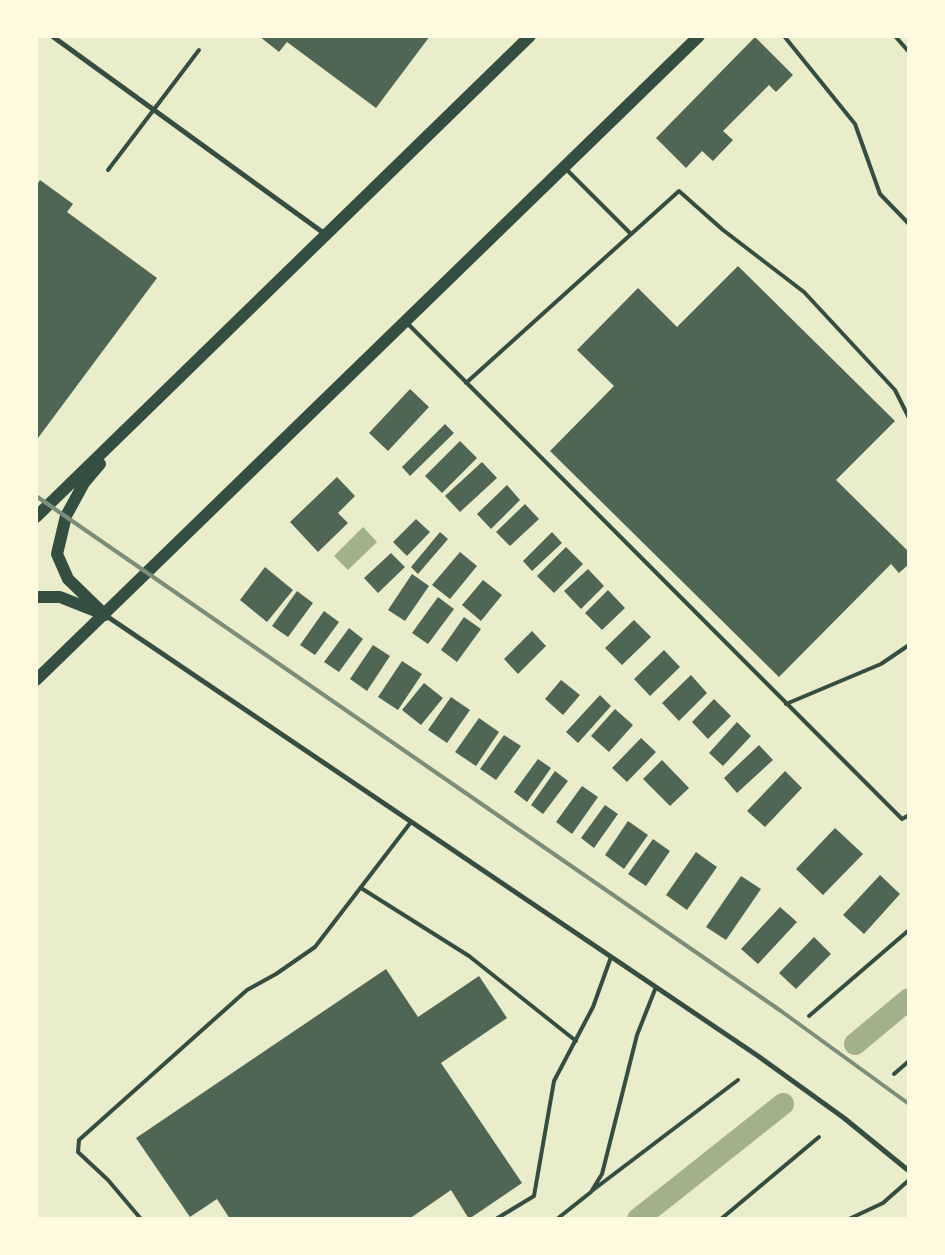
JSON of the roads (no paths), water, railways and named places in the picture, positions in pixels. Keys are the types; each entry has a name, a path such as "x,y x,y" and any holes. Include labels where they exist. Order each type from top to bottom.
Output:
{"main road":[{"path":"36,517 530,36"},
{"path":"36,680 699,36"},
{"path":"105,615 68,579 57,554 66,516 84,483 133,423"},
{"path":"36,596 60,597 105,615"}],"street":[{"path":"52,36 325,234"},
{"path":"105,615 758,1056 844,1118 909,1171"}],"lane":[{"path":"784,36 855,124 880,194 909,224"},
{"path":"895,36 909,52"},
{"path":"108,170 199,50"},
{"path":"564,167 631,234"},
{"path":"466,383 679,191 724,230 804,292 895,390 909,418"},
{"path":"405,322 902,820 909,815"},
{"path":"786,704 881,664 909,645"},
{"path":"141,1219 108,1180 78,1152 79,1140 247,990 276,974 315,948 411,822"},
{"path":"361,888 469,956 576,1041"},
{"path":"809,1016 909,930"},
{"path":"496,1219 534,1196 554,1081 593,1007 612,957"},
{"path":"591,1192 602,1174 637,1035 656,987"},
{"path":"894,1074 909,1061"},
{"path":"557,1219 738,1080"},
{"path":"721,1219 819,1137"},
{"path":"849,1219 883,1203 909,1180"}],"waterway":[{"path":"855,1044 909,999"},
{"path":"638,1219 783,1104"}],"railway":[{"path":"36,496 781,1011 909,1104"}]}
